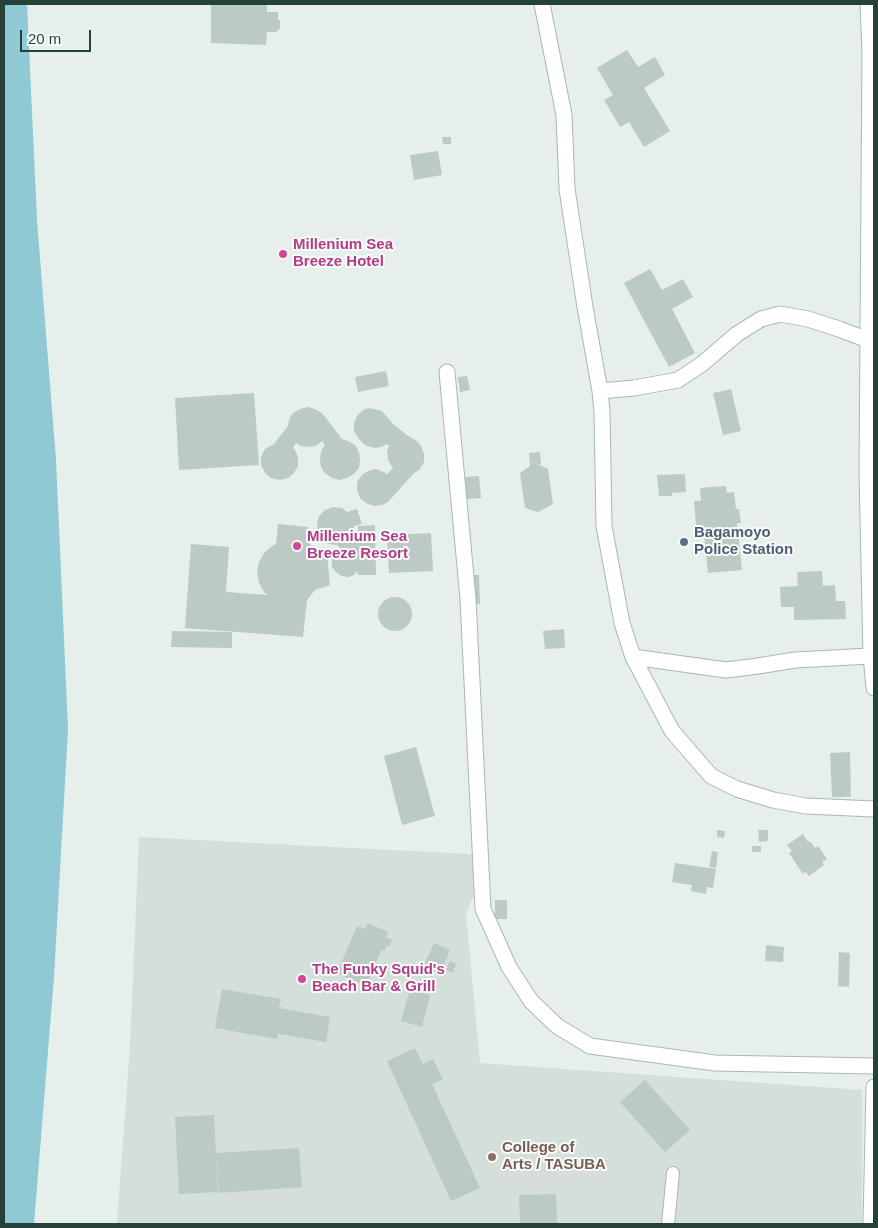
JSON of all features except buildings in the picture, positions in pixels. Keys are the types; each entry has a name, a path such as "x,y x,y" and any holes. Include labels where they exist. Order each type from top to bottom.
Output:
{"street":[{"path":"542,4 564,114 567,189 600,391 604,526 622,623 633,657 672,732 711,776 737,788 774,800 806,806 874,809"},
{"path":"868,4 872,52 868,340 871,473 871,656 874,688"},
{"path":"600,391 634,388 678,380 702,364 737,334 761,319 780,314 808,319 868,340"},
{"path":"447,372 468,599 482,909 509,967 531,1001 557,1026 590,1046 715,1064 874,1066"},
{"path":"633,657 726,670 795,660 871,656"},
{"path":"870,1224 874,1087"}],"lane":[{"path":"668,1224 673,1173"}],"shaded area":[{"name":"College of Arts / TASUBA","path":"139,837 490,855 466,914 480,1063 862,1090 862,1224 117,1224 130,1045"}],"water":[{"path":"4,4 27,4 37,220 56,460 68,729 54,977 34,1224 4,1224"}],"place":[{"name":"Millenium Sea Breeze Hotel","path":"283,254"},
{"name":"Bagamoyo Police Station","path":"684,542"},
{"name":"Millenium Sea Breeze Resort","path":"297,546"},
{"name":"The Funky Squid's Beach Bar & Grill","path":"302,979"},
{"name":"College of Arts / TASUBA","path":"492,1157"}]}
